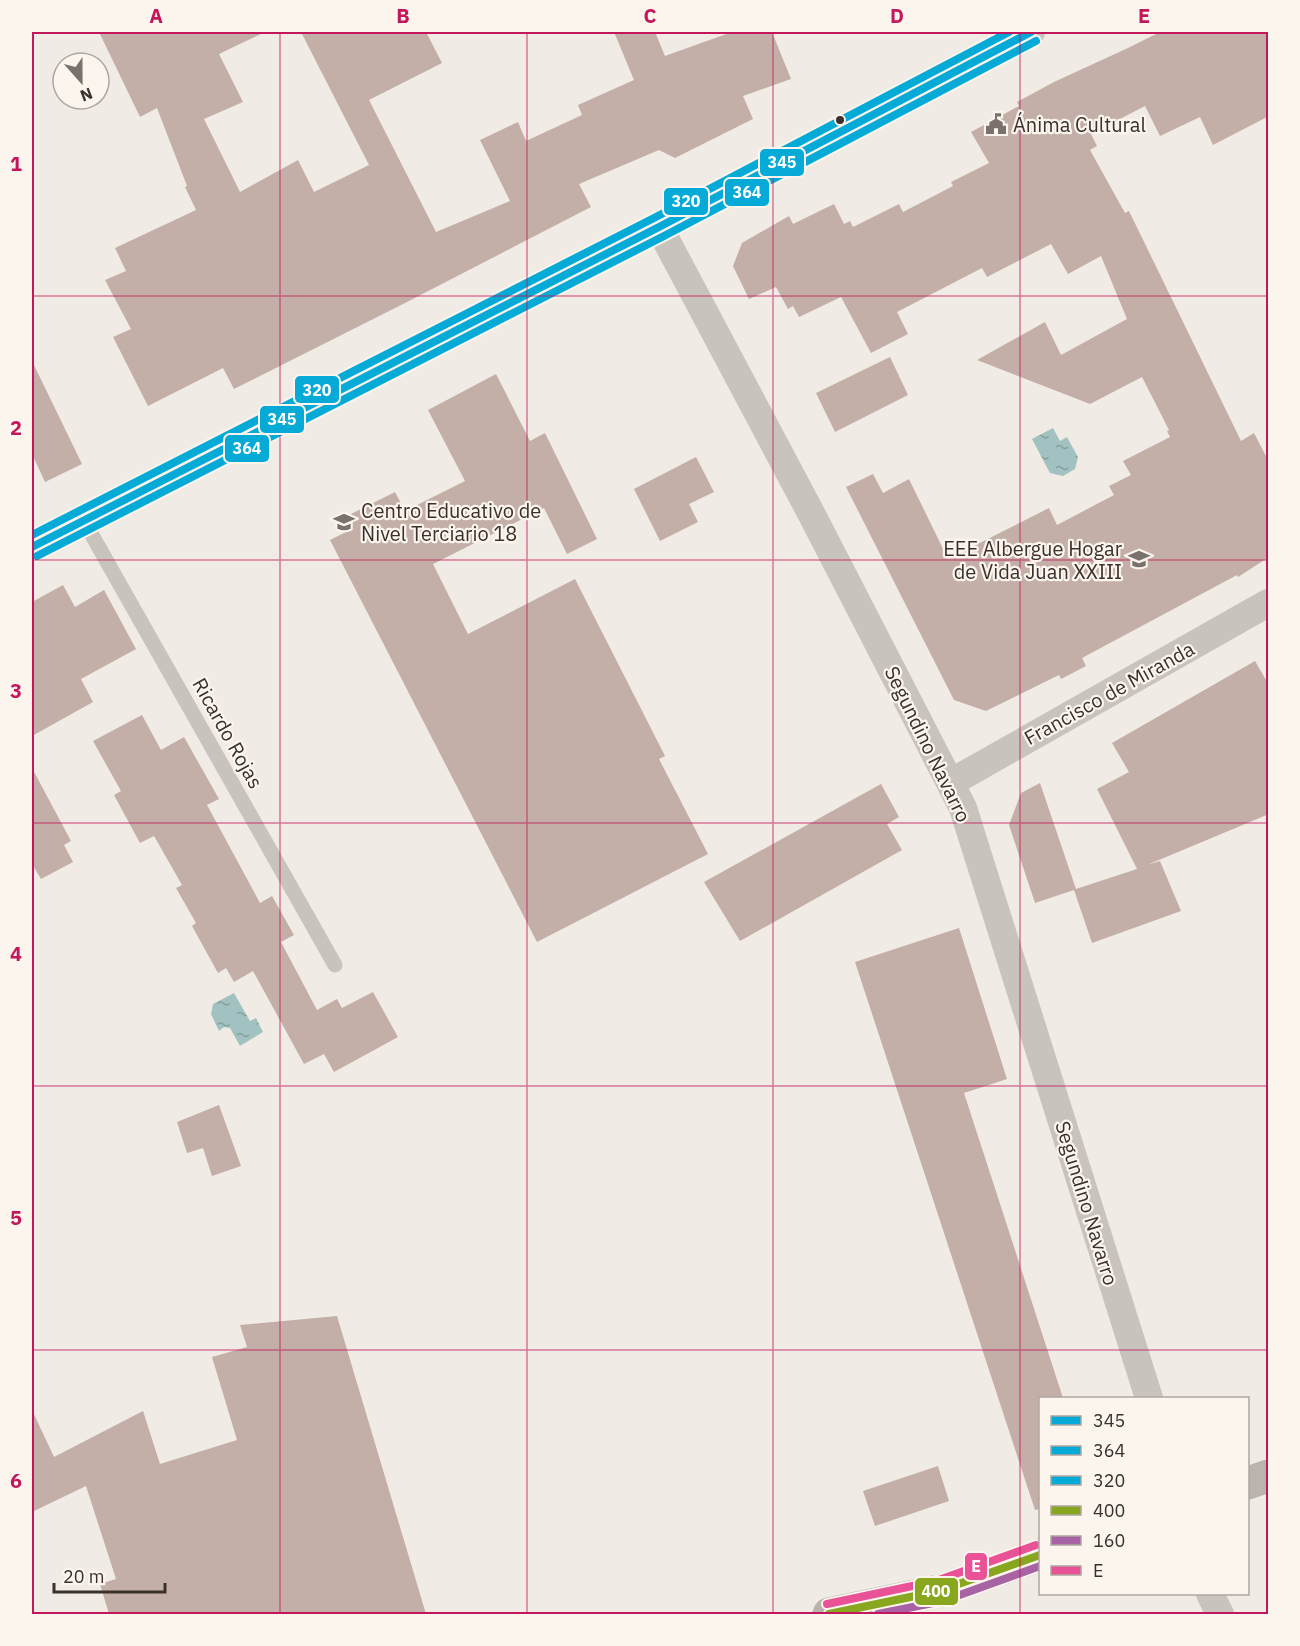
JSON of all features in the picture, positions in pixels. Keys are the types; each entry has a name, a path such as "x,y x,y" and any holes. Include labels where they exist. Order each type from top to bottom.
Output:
{"main road":[{"path":"1249,1483 1269,1476"},
{"path":"829,1614 939,1591 1039,1556"}],"street":[{"path":"32,547 659,227 1031,32"},
{"name":"Segundino Navarro","path":"659,227 812,515 963,808 1149,1397"},
{"name":"Francisco de Miranda","path":"950,783 1269,603"},
{"path":"1211,1595 1220,1614"}],"lane":[{"name":"Ricardo Rojas","path":"84,520 335,966"}],"water":[{"path":"1053,428 1060,441 1067,437 1078,457 1075,469 1063,476 1050,473 1032,439"},
{"path":"234,993 250,1021 256,1018 263,1032 240,1046 230,1028 224,1027 219,1031 211,1014 213,1004"}],"building":[{"path":"99,32 265,32 219,54 243,102 204,119 240,192 298,160 314,192 369,165 301,32 426,32 442,63 369,100 436,232 510,201 480,140 518,122 526,141 582,115 578,105 634,80 614,32 655,32 665,56 732,32 772,32 791,79 743,96 753,119 675,158 659,150 579,184 591,207 407,302 234,389 223,368 148,406 113,337 131,329 105,280 126,271 115,248 196,210 185,187 187,186 157,108 140,117 111,57 111,51 108,51"},
{"path":"1160,32 1269,32 1269,116 1213,145 1200,117 1160,136 1145,106 1091,134 1097,146 1090,150 1125,213 1129,211 1241,441 1254,433 1269,462 1269,557 1238,577 1237,575 1082,658 1086,666 1061,679 1059,675 986,711 954,700 846,487 873,474 883,493 909,479 948,559 1049,508 1057,525 1114,495 1109,486 1131,475 1123,461 1170,437 1167,431 1169,430 1142,377 1090,404 977,360 1045,322 1061,355 1127,319 1101,256 1068,274 1051,244 987,277 982,268 897,312 908,334 871,353 841,297 799,317 793,306 788,309 776,287 749,299 733,266 742,243 789,216 793,224 834,204 844,224 850,221 853,227 899,204 903,212 953,186 951,182 989,163 971,132 1019,106 1017,102 1054,82"},
{"path":"890,357 908,395 835,432 816,393"},
{"path":"32,361 82,464 45,482 32,454"},
{"path":"496,374 530,441 545,433 597,539 567,554 544,508 433,564 468,634 575,579 665,756 659,759 708,854 537,942 330,540 346,532 339,520 395,492 405,511 465,481 428,410"},
{"path":"696,457 714,492 689,504 698,522 660,541 634,489"},
{"path":"63,585 75,607 104,590 136,649 81,679 93,702 32,736 32,602"},
{"path":"1255,661 1269,685 1269,814 1147,865 1160,861 1181,911 1092,943 1074,890 1035,903 1009,825 1021,793 1040,783 1076,889 1137,869 1097,789 1129,772 1112,743"},
{"path":"142,715 161,750 184,737 219,799 207,805 260,903 272,896 294,935 281,942 317,1010 337,999 342,1008 373,992 398,1037 334,1072 324,1054 304,1064 253,971 234,982 226,968 218,973 192,926 196,923 176,888 182,885 154,836 140,843 114,795 121,791 93,741"},
{"path":"32,768 71,841 64,845 73,862 41,879 32,864"},
{"path":"881,784 899,817 887,824 902,850 740,941 704,882"},
{"path":"959,928 1007,1079 964,1093 1063,1397 1039,1397 1039,1509 1035,1510 855,962"},
{"path":"219,1105 241,1166 212,1176 203,1148 187,1153 177,1122"},
{"path":"337,1316 426,1614 109,1614 100,1584 116,1579 86,1486 32,1512 32,1410 54,1457 143,1411 160,1464 237,1440 212,1357 247,1347 240,1325"},
{"path":"938,1466 949,1501 875,1526 863,1491"}],"transit line":[{"name":"320","path":"32,535 654,218 1009,32"},
{"name":"345","path":"32,547 659,227 1031,32"},
{"name":"364","path":"37,556 664,236 1036,41"},
{"name":"E","path":"827,1604 936,1581 1036,1545"},
{"name":"400","path":"829,1614 939,1591 1039,1555"},
{"name":"160","path":"878,1614 943,1601 1039,1566"}],"place":[{"name":"Ánima Cultural","path":"996,124"},
{"name":"Centro Educativo de Nivel Terciario 18","path":"344,522"},
{"name":"EEE Albergue Hogar de Vida Juan XXIII","path":"1139,559"}]}
